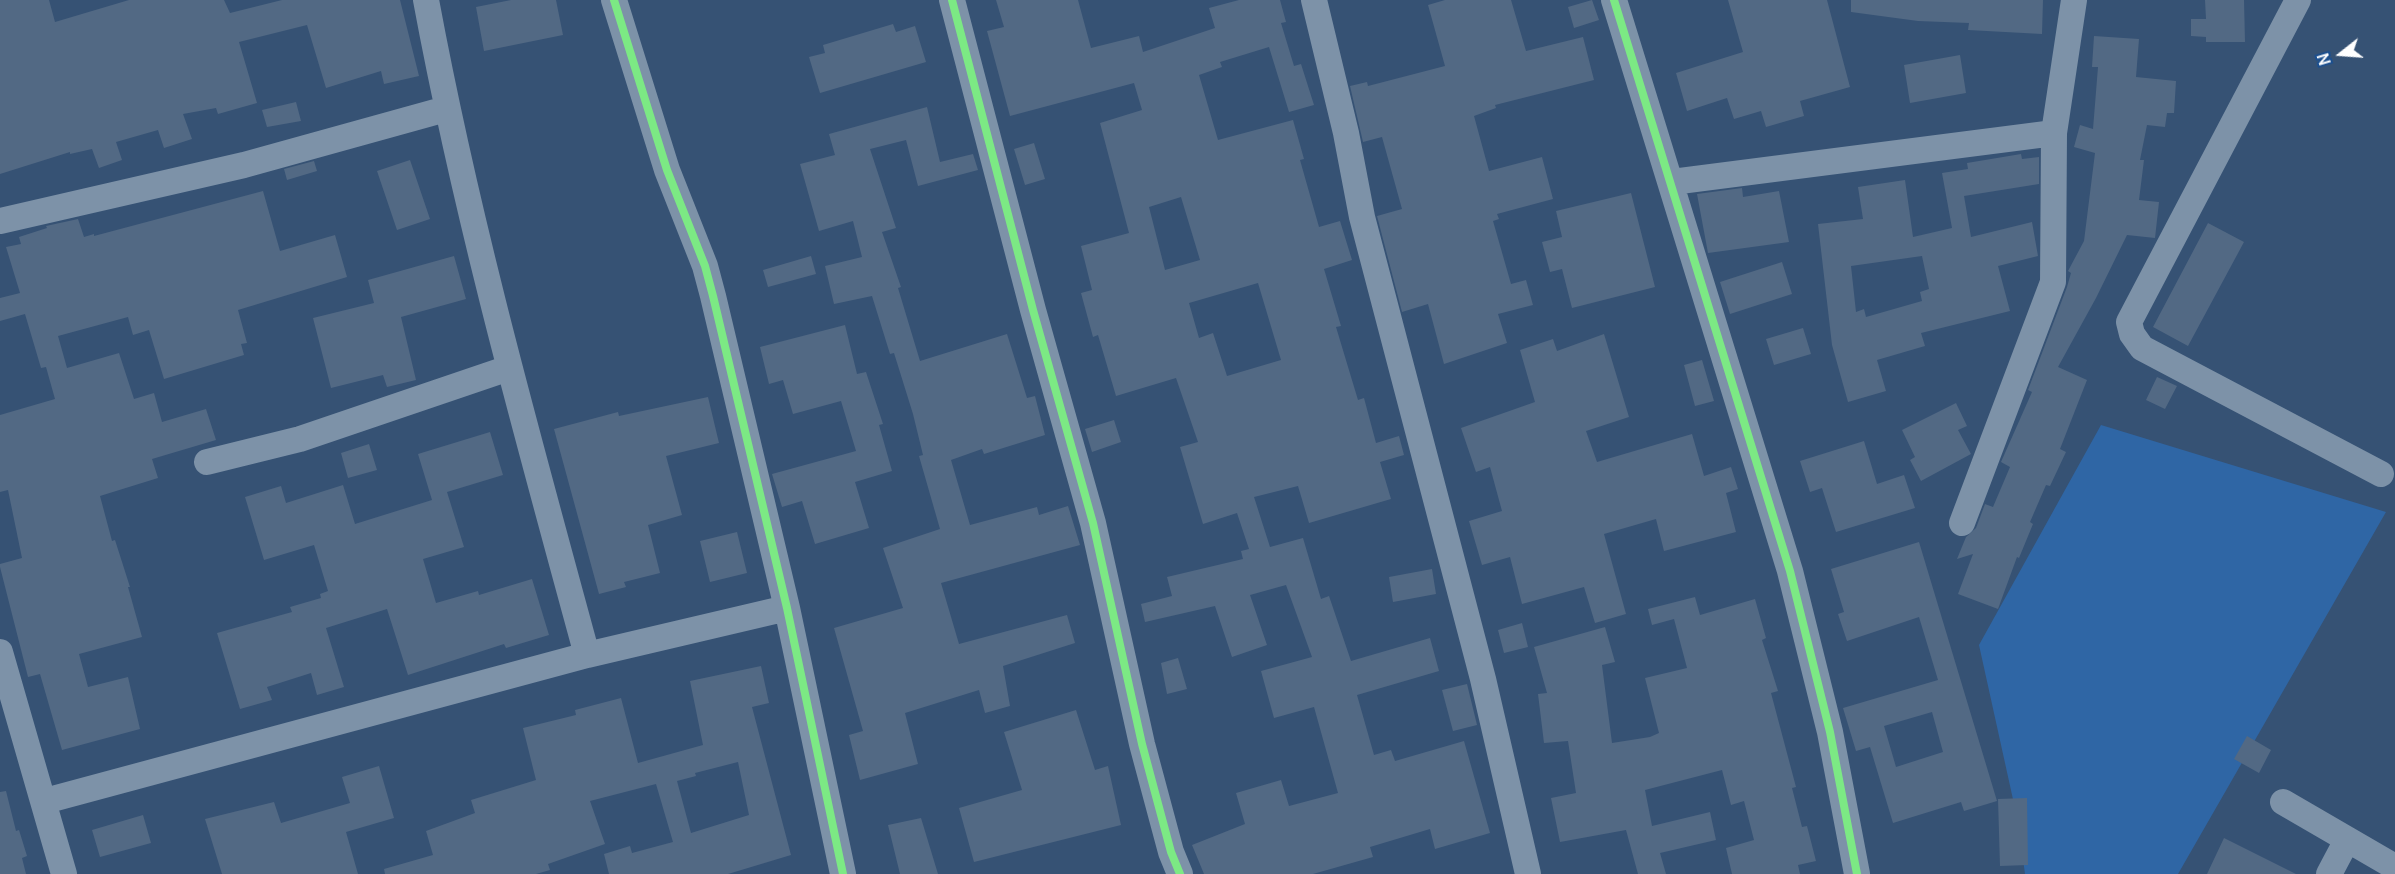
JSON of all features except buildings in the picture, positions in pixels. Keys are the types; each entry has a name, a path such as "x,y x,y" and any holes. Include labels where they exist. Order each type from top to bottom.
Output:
{"street":[{"path":"426,0 446,109 509,368 587,655"},
{"path":"614,0 667,170 705,266 787,608 843,874"},
{"path":"952,0 1033,310 1093,523 1142,744 1171,852 1180,874"},
{"path":"1314,0 1346,133 1362,217 1483,679 1528,874"},
{"path":"1614,0 1672,182 1790,571 1830,732 1857,874"},
{"path":"1962,523 2053,282 2054,133 2074,0"},
{"path":"2298,0 2128,322 2132,334 2142,348 2381,474"},
{"path":"0,221 244,165 446,109"},
{"path":"1672,182 2054,133"},
{"path":"207,462 300,439 509,368"},
{"path":"45,801 587,655 787,608"},
{"path":"0,652 45,801 64,874"},
{"path":"2283,802 2395,867"},
{"path":"2329,874 2347,840"}],"shaded area":[{"path":"2101,425 2386,512 2178,874 2025,874 2018,822 1979,645"}],"cycle path":[{"path":"614,0 667,170 705,266 713,296 787,608 843,874"},
{"path":"952,0 1033,310 1093,523 1142,744 1171,852 1180,874"},
{"path":"1614,0 1790,571 1830,732 1857,874"}]}
